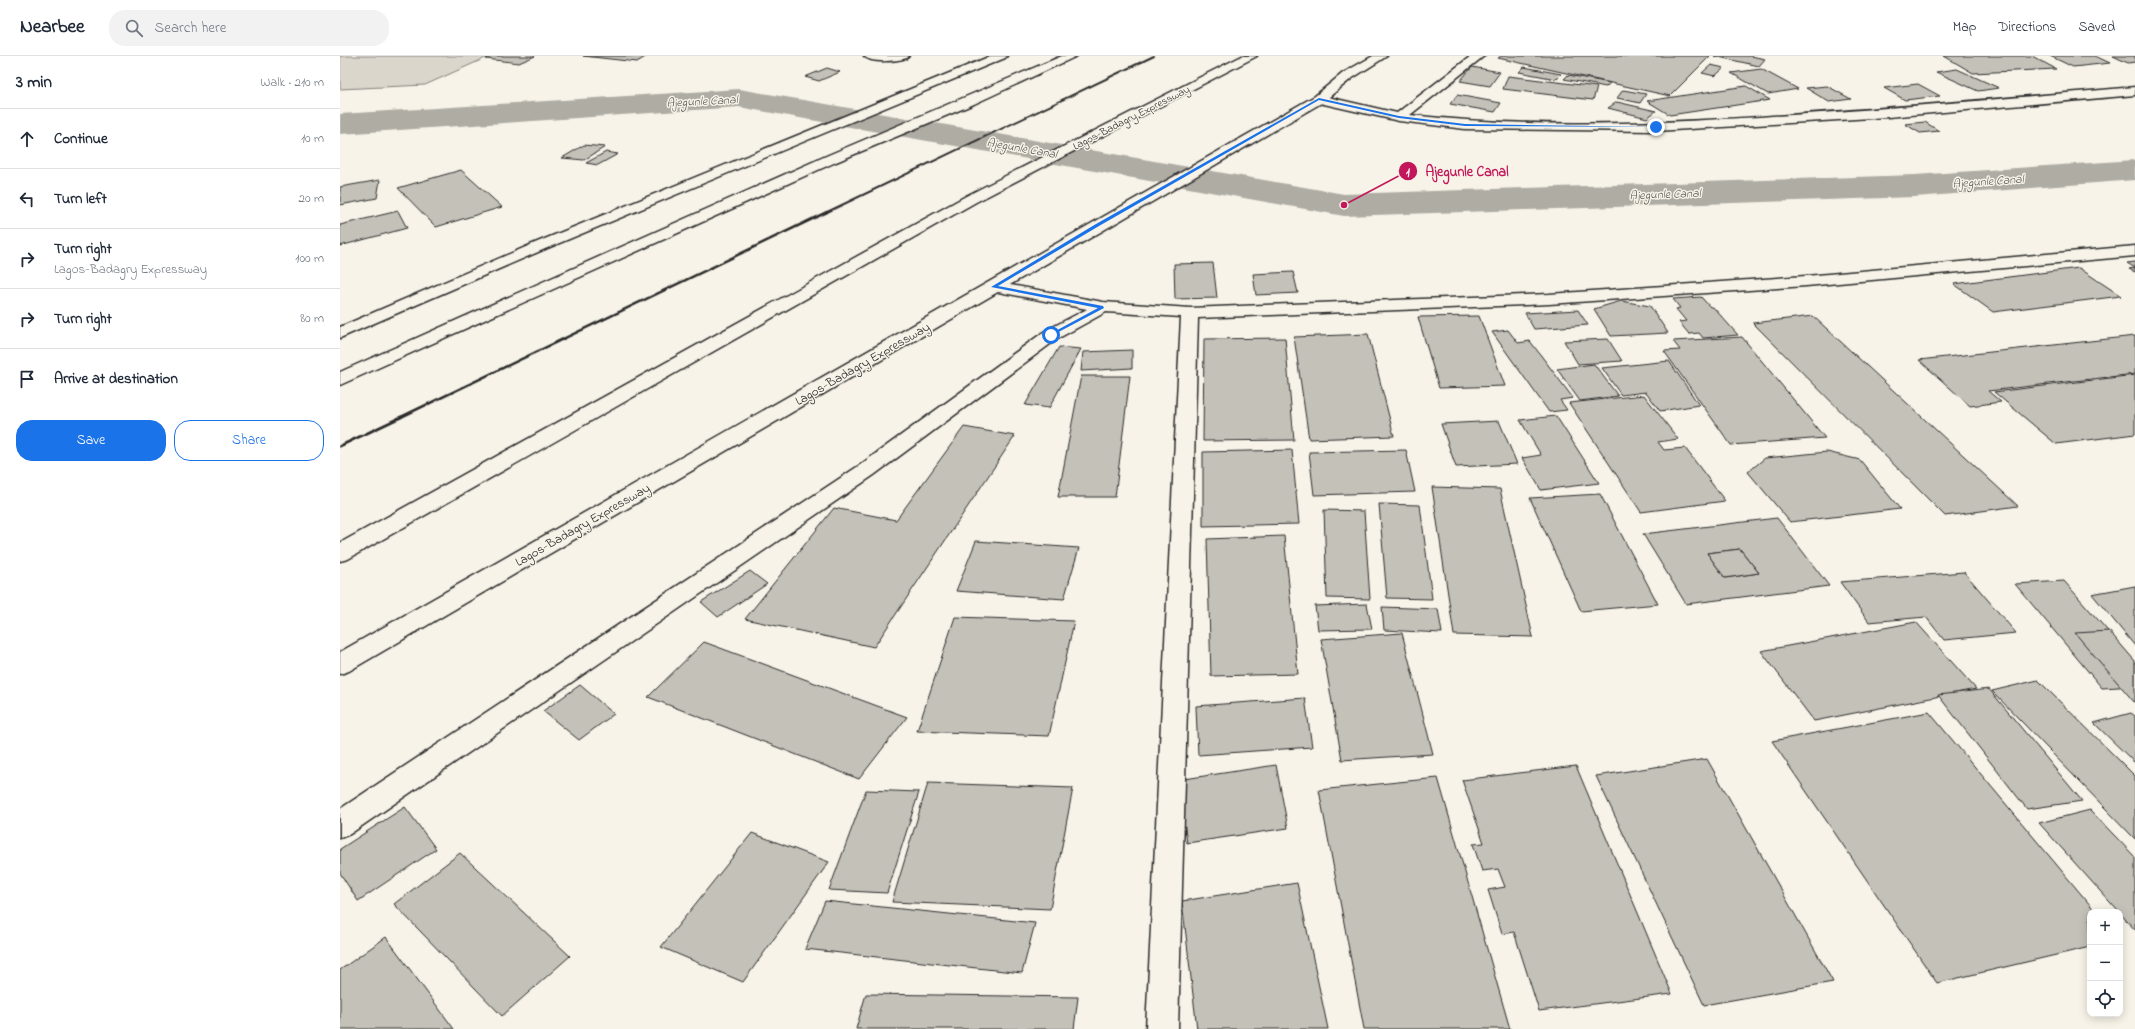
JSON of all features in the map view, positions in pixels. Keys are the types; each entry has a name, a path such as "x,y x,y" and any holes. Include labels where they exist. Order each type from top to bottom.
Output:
{"main road":[{"path":"870,56 891,58 903,56"},
{"path":"340,333 540,246 1001,56"},
{"path":"340,379 831,159 970,101 1071,56"},
{"name":"Lagos-Badagry Expressway","path":"340,553 971,199 1251,56"},
{"name":"Lagos-Badagry Expressway","path":"340,664 994,287 1098,225 1319,99 1347,76 1381,56"},
{"path":"1399,117 1478,56"},
{"path":"1319,99 1399,117 1465,125 1656,127 1888,113 2135,91"},
{"path":"994,287 1103,307 1190,313 1549,299 1806,281 2135,251"},
{"path":"340,825 867,470 1051,335 1103,307"},
{"path":"1162,1029 1190,313"}],"shaded area":[{"path":"340,56 490,56 425,85 340,89"}],"building":[{"path":"493,56 535,56 519,63 486,59"},
{"path":"583,56 647,56 637,62"},
{"path":"1501,56 1710,56 1670,96 1498,58"},
{"path":"1714,56 1751,56 1765,59 1759,66"},
{"path":"1944,56 2032,56 2056,69 1973,73"},
{"path":"2050,56 2095,56 2110,63 2073,67"},
{"path":"2113,56 2135,56 2135,62 2128,63"},
{"path":"1711,65 1724,68 1715,76 1702,73"},
{"path":"1472,67 1500,72 1490,86 1460,81"},
{"path":"1524,67 1561,74 1556,79 1519,72"},
{"path":"827,68 840,72 819,81 805,77"},
{"path":"1761,69 1798,89 1768,94 1731,73"},
{"path":"1957,69 1999,88 1978,91 1936,72"},
{"path":"1568,75 1610,83 1606,87 1564,79"},
{"path":"1508,76 1597,87 1593,100 1503,89"},
{"path":"1918,84 1940,96 1905,100 1884,88"},
{"path":"1746,86 1770,100 1670,115 1647,101"},
{"path":"1827,86 1851,99 1829,102 1806,88"},
{"path":"1623,90 1646,94 1640,103 1617,98"},
{"path":"1457,95 1501,103 1495,112 1450,104"},
{"path":"1617,102 1656,111 1647,118 1608,108"},
{"path":"1925,122 1939,131 1920,133 1905,124"},
{"path":"584,145 605,147 584,160 562,158"},
{"path":"606,152 618,154 598,165 586,163"},
{"path":"461,170 502,207 436,227 398,188"},
{"path":"380,180 377,198 340,205 340,187"},
{"path":"398,211 407,228 340,246 340,225"},
{"path":"2135,262 2135,268 2127,263"},
{"path":"1213,263 1217,298 1175,299 1174,264"},
{"path":"2079,268 2121,296 1993,312 1954,284"},
{"path":"2135,268 2135,272 2129,269"},
{"path":"1293,272 1298,293 1256,295 1253,274"},
{"path":"1701,297 1710,307 1713,307 1738,335 1703,338 1699,333 1689,334 1679,322 1686,321 1676,309 1680,308 1673,299"},
{"path":"1621,301 1650,306 1668,333 1611,336 1594,309"},
{"path":"1578,310 1588,325 1534,329 1525,313"},
{"path":"1479,316 1505,386 1439,388 1418,317"},
{"path":"1813,316 2018,506 1945,516 1753,323"},
{"path":"1508,330 1518,343 1530,341 1573,398 1560,400 1567,410 1549,412 1492,332"},
{"path":"1368,334 1394,436 1309,439 1294,337"},
{"path":"2135,336 2135,374 1988,391 2001,402 1970,406 1919,360"},
{"path":"1742,337 1825,438 1731,445 1664,351 1680,350 1673,341"},
{"path":"1285,338 1294,440 1203,441 1204,339"},
{"path":"1608,339 1622,361 1578,364 1564,341"},
{"path":"1059,347 1081,349 1049,408 1025,405"},
{"path":"1132,350 1132,368 1081,371 1083,352"},
{"path":"1669,361 1699,405 1660,411 1646,392 1621,395 1602,368"},
{"path":"1594,364 1618,396 1580,401 1557,369"},
{"path":"2135,375 2135,434 2056,444 1994,392"},
{"path":"1081,376 1130,376 1115,497 1058,497"},
{"path":"1644,395 1678,439 1658,442 1664,450 1685,448 1725,501 1641,512 1569,403"},
{"path":"1556,416 1599,483 1541,490 1522,458 1541,455 1520,420"},
{"path":"1499,421 1517,464 1456,467 1441,424"},
{"path":"964,427 1015,436 874,647 745,619 834,508 896,520"},
{"path":"1292,450 1299,524 1203,526 1203,452"},
{"path":"1406,450 1415,492 1314,495 1309,452"},
{"path":"1827,452 1860,460 1900,509 1790,522 1748,472 1765,458"},
{"path":"1432,487 1500,489 1533,637 1454,635"},
{"path":"1600,494 1658,604 1581,611 1530,498"},
{"path":"1379,504 1420,505 1432,599 1387,598"},
{"path":"1324,510 1364,511 1370,599 1327,598"},
{"path":"1777,518 1829,586 1686,604 1643,534","holes":["1740,549 1759,573 1725,578 1707,553"]},
{"path":"1284,536 1298,674 1211,676 1207,539"},
{"path":"976,541 1079,548 1064,599 956,591"},
{"path":"1740,549 1759,573 1725,578 1707,553"},
{"path":"750,571 767,584 718,617 701,602"},
{"path":"1964,572 2016,633 1944,640 1926,617 1869,622 1840,582"},
{"path":"2064,581 2135,662 2135,686 2102,688 2015,584"},
{"path":"2135,586 2135,646 2092,594"},
{"path":"1367,604 1372,629 1318,630 1315,606"},
{"path":"1382,607 1438,609 1442,633 1384,630"},
{"path":"955,617 1074,621 1049,736 917,731"},
{"path":"1916,622 1976,689 1814,721 1761,651"},
{"path":"2109,631 2135,661 2135,703 2075,633"},
{"path":"1402,633 1433,754 1342,760 1321,639"},
{"path":"704,642 907,717 859,779 648,697"},
{"path":"2038,680 2135,776 2135,839 1992,691"},
{"path":"580,685 614,714 579,740 543,711"},
{"path":"1989,689 2082,801 2027,809 1938,695"},
{"path":"1305,698 1312,747 1198,755 1196,706"},
{"path":"1929,712 2093,909 2087,909 2087,948 1937,983 1772,741"},
{"path":"2131,713 2135,716 2135,763 2094,723"},
{"path":"1707,759 1833,982 1704,1005 1596,776"},
{"path":"1276,765 1288,828 1187,843 1178,780"},
{"path":"1576,766 1672,994 1539,1011 1514,932 1502,934 1488,890 1505,887 1498,869 1482,871 1473,844 1484,843 1462,780"},
{"path":"1438,778 1510,1029 1364,1029 1319,790"},
{"path":"928,783 1073,788 1050,909 892,902"},
{"path":"866,790 919,792 887,893 829,890"},
{"path":"405,807 436,849 358,901 340,873 340,849"},
{"path":"2090,810 2135,857 2135,930 2123,917 2123,909 2116,909 2039,823"},
{"path":"752,833 829,862 743,982 661,947"},
{"path":"460,853 570,956 502,1016 394,904"},
{"path":"1297,883 1328,1029 1197,1029 1182,901"},
{"path":"825,901 1035,923 1022,973 805,949"},
{"path":"386,937 454,1029 340,1029 340,970"},
{"path":"866,994 1078,997 1074,1029 856,1029"}],"waterway":[{"name":"Ajegunle Canal","path":"340,124 739,98 1344,205 1915,186 2135,170"}],"railway":[{"path":"825,213 1154,56"},
{"path":"399,418 827,212"},
{"path":"340,446 401,417"}],"place":[{"name":"Ajegunle Canal","path":"1344,205"}],"route":[{"path":"1051,335 1103,307 994,287 1098,225 1319,99 1399,117 1465,125 1656,127"}]}
